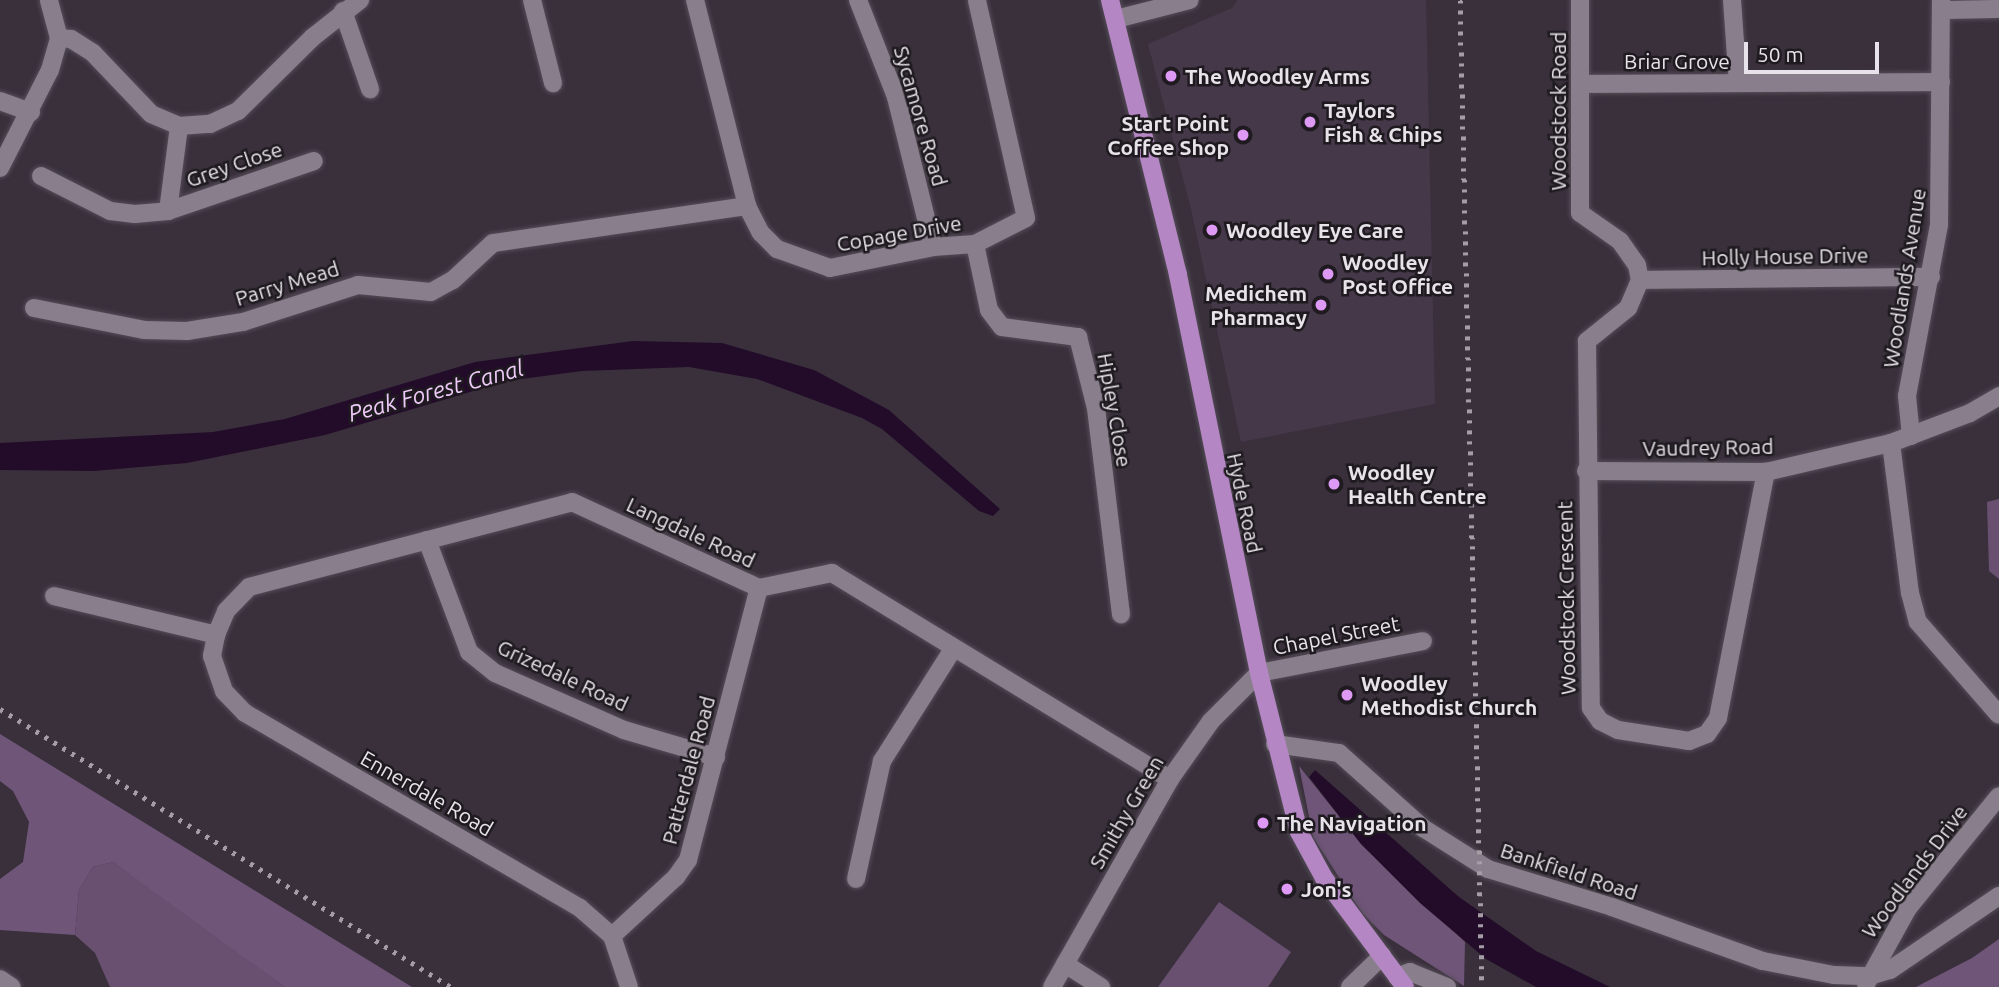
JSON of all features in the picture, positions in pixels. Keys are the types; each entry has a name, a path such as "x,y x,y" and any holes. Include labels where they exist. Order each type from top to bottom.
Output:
{"main road":[{"name":"Hyde Road","path":"1110,0 1178,275 1259,673 1299,832 1324,878 1401,982"}],"street":[{"path":"0,168 31,111 59,38 49,0"},
{"path":"59,38 71,39 93,53 151,114 179,126 210,124 238,111 343,11 360,0"},
{"path":"532,0 552,83"},
{"name":"Copage Drive","path":"695,0 747,206 761,233 777,249 830,268 933,247 975,244 1026,218 976,0"},
{"name":"Sycamore Road","path":"858,0 896,97 933,247"},
{"path":"1116,19 1190,0"},
{"name":"Woodstock Road","path":"1580,0 1580,213 1620,241 1637,265 1640,280"},
{"path":"1732,0 1738,83"},
{"path":"1942,5 1999,9"},
{"name":"Woodlands Avenue","path":"1910,436 1907,396 1931,277 1942,174 1942,5"},
{"path":"343,11 370,89"},
{"name":"Briar Grove","path":"1582,84 1941,82"},
{"path":"0,101 31,111"},
{"name":"Grey Close","path":"168,211 179,126"},
{"name":"Grey Close","path":"41,176 110,211 168,211 314,161"},
{"name":"Parry Mead","path":"34,308 144,330 187,331 243,322 358,285 431,292 453,280 493,243 747,206"},
{"name":"Hipley Close","path":"975,244 989,310 1002,327 1078,337 1096,408 1121,614"},
{"name":"Holly House Drive","path":"1640,280 1931,277"},
{"name":"Woodstock Crescent","path":"1640,280 1628,308 1587,341 1586,471 1591,708 1600,721 1618,730 1689,741 1707,734 1717,718 1766,472"},
{"name":"Vaudrey Road","path":"1586,471 1766,472 1891,443 1999,396"},
{"path":"1891,443 1902,499 1910,593 1917,622 1999,715"},
{"name":"Langdale Road","path":"216,635 226,611 249,587 572,502 759,588 832,573 1170,779"},
{"name":"Grizedale Road","path":"427,540 469,652 495,673 624,730 716,757"},
{"name":"Patterdale Road","path":"612,936 676,877 688,860 759,588"},
{"path":"54,596 216,635"},
{"name":"Ennerdale Road","path":"216,635 212,656 224,691 245,713 580,908 612,936"},
{"name":"Chapel Street","path":"1259,673 1423,641"},
{"path":"856,879 882,761 953,649"},
{"name":"Smithy Green","path":"1052,987 1170,779 1211,720 1259,673"},
{"name":"Bankfield Road","path":"1275,744 1339,752 1423,828 1488,869 1612,907 1763,961 1867,982"},
{"name":"Woodlands Drive","path":"1867,982 1909,908 1999,796"},
{"path":"1867,982 1890,970 1999,896"},
{"path":"612,936 629,987"},
{"path":"1350,987 1382,956"},
{"path":"1065,964 1101,987"},
{"path":"1401,982 1410,972 1447,987"},
{"path":"0,978 12,987"}],"shaded area":[{"path":"1238,0 1426,0 1435,404 1241,442 1191,209 1148,44 1232,8"},
{"path":"1999,499 1999,579 1989,571 1987,502"},
{"path":"0,734 412,987 285,987 113,862 93,867 79,890 75,935 0,930 0,879 23,862 29,822 13,791 0,781"},
{"path":"1299,766 1361,844 1465,942 1464,986 1384,935 1362,913 1313,837"},
{"path":"113,862 285,987 110,987 95,953 75,935 79,890 93,867"},
{"path":"1219,902 1291,952 1268,987 1158,987"},
{"path":"1999,939 1999,987 1916,987 1972,958"}],"water":[{"name":"Peak Forest Canal","path":"633,341 722,343 814,370 889,410 1000,509 993,516 979,511 882,429 862,418 757,379 689,367 582,371 507,381 325,435 187,463 94,471 0,470 0,443 213,432 285,419 475,362"},
{"path":"1315,770 1459,897 1536,951 1610,987 1536,987 1486,959 1420,903 1361,844 1309,777"}],"railway":[{"path":"1460,0 1482,987"},
{"path":"0,709 451,987"}],"place":[{"name":"The Woodley Arms","path":"1171,76"},
{"name":"Taylors Fish & Chips","path":"1310,122"},
{"name":"Start Point Coffee Shop","path":"1243,135"},
{"name":"Woodley Eye Care","path":"1212,230"},
{"name":"Woodley Post Office","path":"1328,274"},
{"name":"Medichem Pharmacy","path":"1321,305"},
{"name":"Woodley Health Centre","path":"1334,484"},
{"name":"Woodley Methodist Church","path":"1347,695"},
{"name":"The Navigation","path":"1263,823"},
{"name":"Jon's","path":"1287,889"}]}
